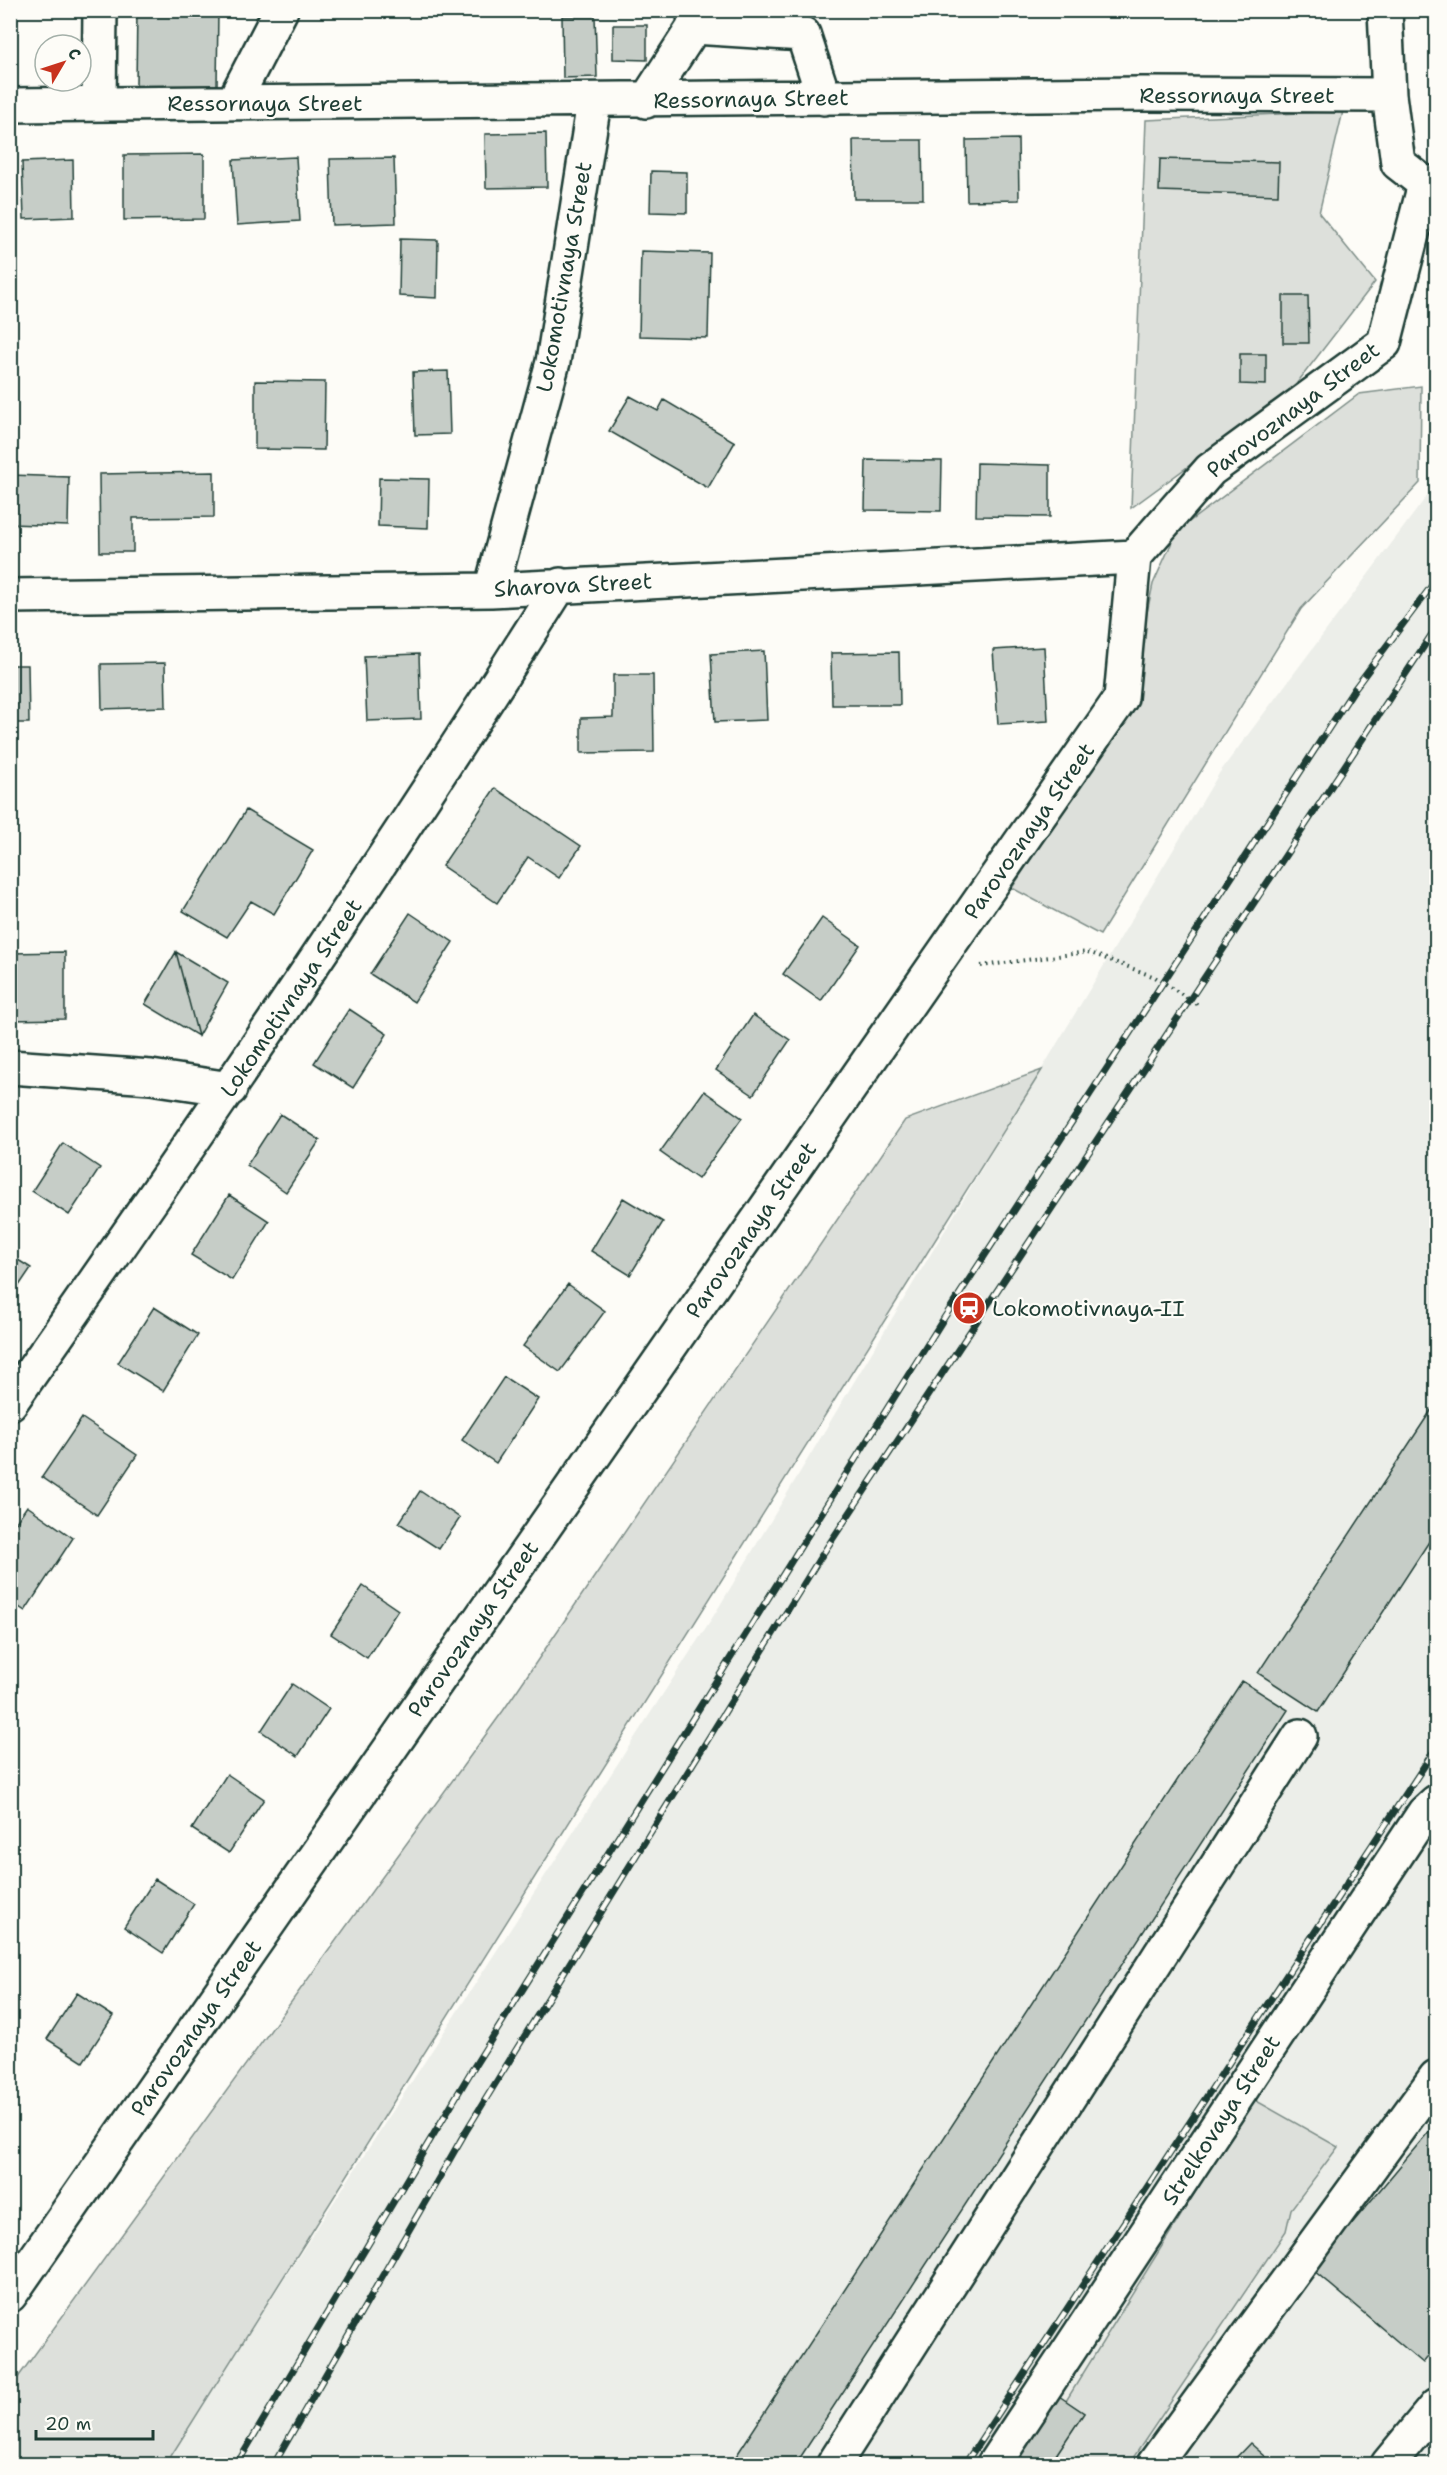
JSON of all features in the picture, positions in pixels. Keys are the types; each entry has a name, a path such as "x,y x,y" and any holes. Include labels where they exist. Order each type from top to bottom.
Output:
{"street":[{"path":"99,104 100,10"},
{"path":"233,103 281,10"},
{"path":"1385,10 1389,95 1398,163 1431,183"},
{"path":"646,100 694,19 803,34 824,98"},
{"name":"Ressornaya Street","path":"10,105 1389,95"},
{"name":"Lokomotivnaya Street","path":"491,590 553,362 594,102"},
{"name":"Parovoznaya Street","path":"10,2295 1121,698 1134,557 1210,470 1384,343 1431,183"},
{"name":"Sharova Street","path":"10,596 491,590 1134,557"},
{"name":"Lokomotivnaya Street","path":"10,1403 230,1089 461,742 560,585"},
{"path":"10,1067 151,1077 230,1089"},
{"path":"834,2464 1300,1736"},
{"name":"Strelkovaya Street","path":"1001,2453 1424,1813 1437,1802"},
{"path":"1154,2464 1437,2077"},
{"path":"1388,2464 1437,2406"}],"path":[{"path":"931,972 1088,952 1155,977 1200,1006"}],"shaded area":[{"path":"1343,111 1319,213 1375,282 1290,392 1131,508 1146,120"},
{"path":"1421,386 1420,483 1301,609 1100,935 1012,888 1126,712 1153,584 1177,531 1359,394"},
{"path":"1436,484 1436,1788 1357,1913 1436,1825 1436,2464 164,2464 716,1612 1220,772"},
{"path":"1042,1070 166,2464 11,2464 11,2387 503,1711 905,1120"},
{"path":"1253,2099 1338,2147 1291,2209 1286,2231 1129,2464 1050,2464 1084,2413 1066,2401"}],"building":[{"path":"137,10 218,10 217,87 136,86"},
{"path":"562,16 595,16 597,77 563,78"},
{"path":"613,25 647,25 647,60 613,59"},
{"path":"546,133 547,187 486,188 485,134"},
{"path":"1018,139 1019,200 967,201 966,140"},
{"path":"853,140 922,140 923,199 854,199"},
{"path":"204,154 204,219 124,220 124,155"},
{"path":"296,157 300,221 237,225 233,160"},
{"path":"394,158 396,223 332,225 330,159"},
{"path":"1160,159 1279,162 1278,195 1159,191"},
{"path":"73,160 74,217 24,219 22,162"},
{"path":"651,171 687,172 687,213 650,212"},
{"path":"400,239 438,240 437,298 399,296"},
{"path":"641,251 710,253 708,338 639,336"},
{"path":"1283,296 1308,296 1309,343 1283,343"},
{"path":"1240,354 1266,354 1266,385 1240,384"},
{"path":"448,371 450,434 415,435 413,372"},
{"path":"255,381 325,382 324,450 255,449"},
{"path":"630,396 658,411 664,400 735,442 708,488 609,431"},
{"path":"866,460 942,461 941,511 865,510"},
{"path":"977,463 1050,465 1050,517 976,516"},
{"path":"214,472 214,517 133,518 133,552 100,552 99,474"},
{"path":"10,475 69,477 68,526 10,524"},
{"path":"379,478 429,479 428,528 378,526"},
{"path":"1044,647 1048,721 998,724 993,650"},
{"path":"764,651 767,720 715,722 711,654"},
{"path":"899,652 900,705 832,705 831,653"},
{"path":"419,654 421,719 367,721 364,656"},
{"path":"165,663 166,707 102,709 101,664"},
{"path":"10,665 28,665 29,723 10,723"},
{"path":"613,675 653,675 654,752 581,753 581,718 613,717"},
{"path":"495,788 581,846 559,878 528,857 497,903 442,866"},
{"path":"246,810 313,850 274,914 251,901 227,937 183,911"},
{"path":"410,913 453,942 414,1002 370,974"},
{"path":"822,918 860,945 821,1001 783,974"},
{"path":"65,952 65,1019 10,1020 10,953"},
{"path":"176,952 228,983 198,1036"},
{"path":"176,952 198,1036 145,1004"},
{"path":"349,1009 387,1034 353,1088 314,1063"},
{"path":"753,1015 790,1040 753,1095 716,1070"},
{"path":"704,1091 742,1118 698,1179 660,1152"},
{"path":"280,1114 320,1140 286,1192 247,1165"},
{"path":"63,1143 100,1168 69,1215 32,1191"},
{"path":"229,1195 269,1221 232,1280 191,1255"},
{"path":"623,1198 663,1222 630,1275 591,1251"},
{"path":"10,1255 31,1268 10,1299"},
{"path":"568,1284 605,1311 560,1372 523,1346"},
{"path":"154,1307 198,1335 163,1391 118,1363"},
{"path":"504,1377 538,1399 496,1463 462,1440"},
{"path":"1434,1406 1436,1408 1436,1531 1318,1712 1258,1673"},
{"path":"82,1418 137,1455 97,1515 42,1477"},
{"path":"420,1491 460,1518 439,1549 399,1523"},
{"path":"27,1506 73,1538 25,1611 10,1601 10,1531"},
{"path":"363,1586 398,1610 367,1658 331,1634"},
{"path":"1242,1681 1288,1710 796,2464 731,2464"},
{"path":"292,1684 329,1709 298,1756 261,1731"},
{"path":"227,1774 264,1799 229,1853 192,1829"},
{"path":"155,1879 194,1904 163,1953 124,1927"},
{"path":"77,1993 113,2016 83,2062 47,2039"},
{"path":"1436,2123 1436,2347 1423,2363 1313,2270"},
{"path":"1056,2394 1084,2413 1050,2464 1010,2464"},
{"path":"1250,2443 1274,2464 1230,2464"}],"railway":[{"path":"237,2464 472,2070 944,1318 1355,688 1436,580"},
{"path":"274,2464 466,2131 818,1561 1436,628"},
{"path":"965,2464 1436,1748"}],"place":[{"name":"Lokomotivnaya-II","path":"969,1308"}]}
